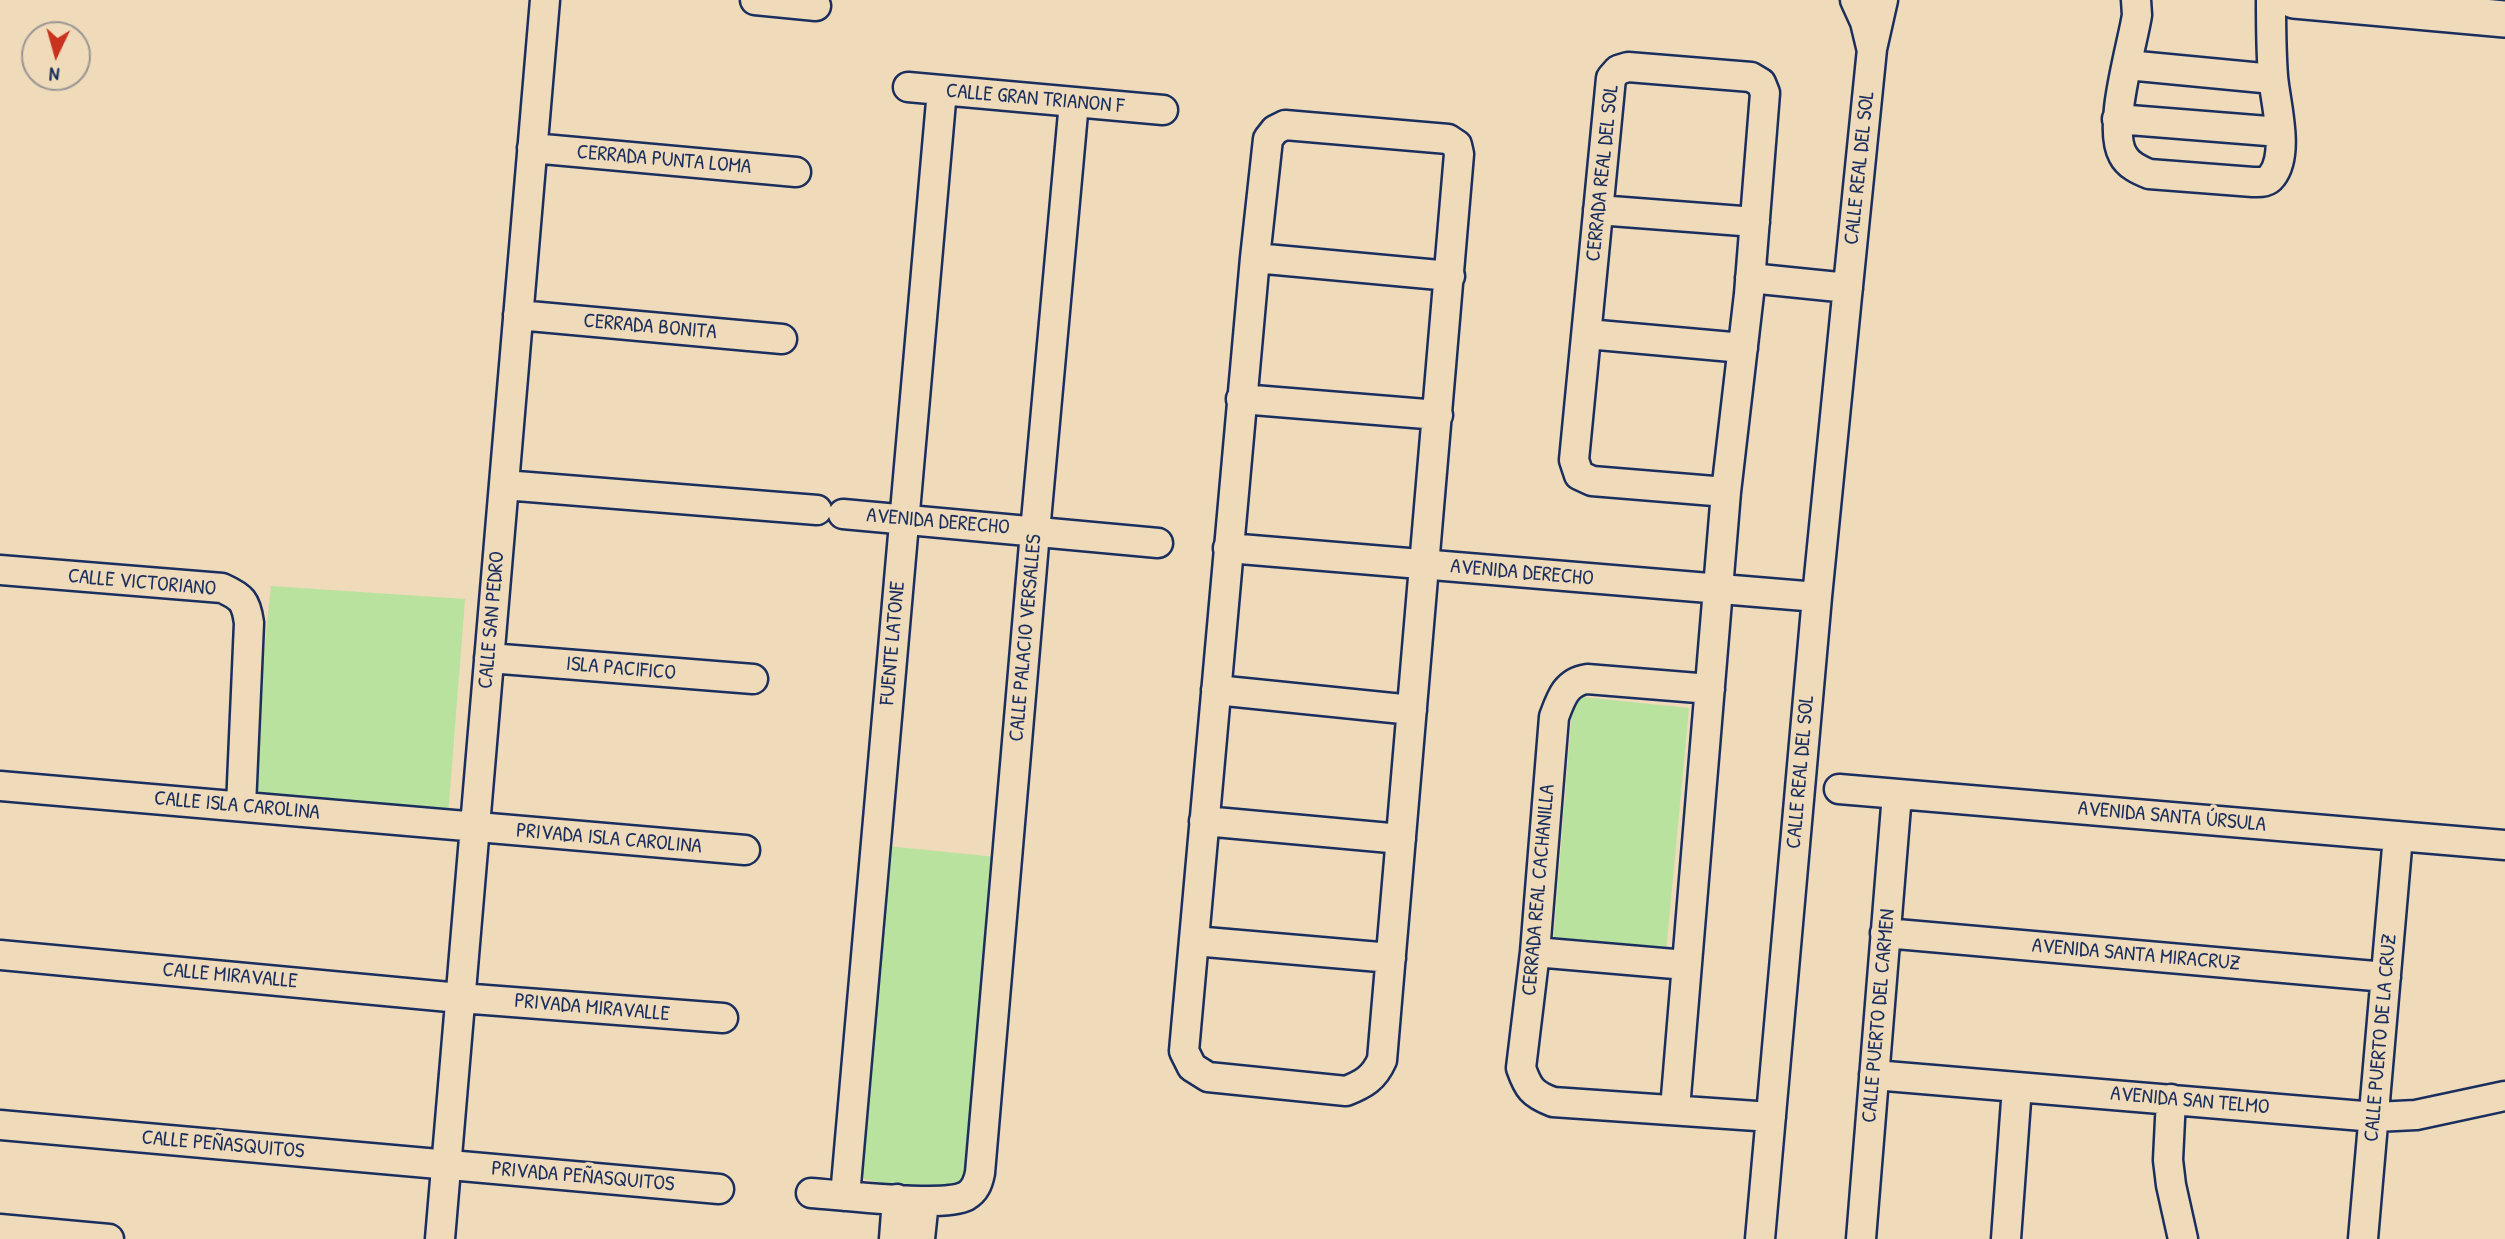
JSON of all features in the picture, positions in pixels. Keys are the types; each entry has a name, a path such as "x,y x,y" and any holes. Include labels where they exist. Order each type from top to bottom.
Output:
{"main road":[{"path":"2294,0 2505,19"},
{"path":"2403,10 2438,0"}],"street":[{"name":"CALLE SAN PEDRO","path":"440,1239 545,0"},
{"path":"755,0 817,6"},
{"name":"CALLE REAL DEL SOL","path":"1855,0 1865,22 1872,49"},
{"name":"CALLE REAL DEL SOL","path":"1760,1239 1817,597 1872,49 1883,0"},
{"path":"2136,0 2137,15 2118,118 2117,139 2123,156 2136,169 2149,174 2264,182 2272,176 2279,161 2280,132 2273,79 2271,0"},
{"path":"2127,65 2273,79"},
{"name":"CERRADA REAL DEL SOL","path":"1718,590 1749,286 1765,93 1761,83 1751,77 1629,67 1618,70 1611,78 1574,460 1579,475 1592,481 1726,492"},
{"name":"CALLE GRAN TRIANON F","path":"908,87 1163,110"},
{"name":"FUENTE LATONE","path":"845,1196 942,90"},
{"name":"CALLE PALACIO VERSALLES","path":"910,1200 964,1197 977,1184 980,1174 1074,102"},
{"path":"2118,118 2280,132"},
{"path":"1285,125 1448,139 1457,145 1460,154 1382,1060 1366,1083 1346,1091 1208,1077 1192,1067 1184,1051 1255,258 1268,139 1275,130 1285,125"},
{"name":"CERRADA PUNTA LOMA","path":"532,148 796,172"},
{"path":"1598,210 1755,222"},
{"path":"1255,258 1450,276"},
{"path":"1749,286 1847,297"},
{"name":"CERRADA BONITA","path":"518,315 782,339"},
{"path":"1587,334 1743,348"},
{"path":"1241,399 1438,415"},
{"name":"AVENIDA DERECHO","path":"504,485 1158,543"},
{"name":"AVENIDA DERECHO","path":"1228,548 1817,597"},
{"name":"CALLE VICTORIANO","path":"0,570 222,588 238,596 246,607 249,622 241,806"},
{"path":"1675,1109 1718,590"},
{"name":"ISLA PACIFICO","path":"489,658 753,679"},
{"name":"CERRADA REAL CACHANILLA","path":"1710,689 1587,679 1578,680 1569,686 1561,699 1554,717 1535,952 1521,1068 1527,1086 1539,1097 1553,1102 1771,1117"},
{"path":"1216,690 1412,709"},
{"name":"CALLE ISLA CAROLINA","path":"0,786 474,827"},
{"name":"AVENIDA SANTA ÚRSULA","path":"1839,789 2505,845"},
{"name":"CALLE PUERTO DEL CARMEN","path":"1861,1239 1896,794"},
{"path":"1204,821 1401,839"},
{"name":"PRIVADA ISLA CAROLINA","path":"474,827 745,850"},
{"name":"CALLE PUERTO DE LA CRUZ","path":"2363,1239 2398,836"},
{"name":"AVENIDA SANTA MIRACRUZ","path":"1885,933 2386,977"},
{"path":"1194,941 1391,958"},
{"path":"1535,952 1686,965"},
{"name":"CALLE MIRAVALLE","path":"0,955 460,998"},
{"name":"PRIVADA MIRAVALLE","path":"460,998 723,1018"},
{"name":"AVENIDA SAN TELMO","path":"1874,1075 2375,1117 2416,1115 2505,1096"},
{"path":"2006,1239 2017,1087"},
{"path":"2171,1099 2168,1160 2183,1239"},
{"name":"CALLE PEÑASQUITOS","path":"0,1125 447,1165"},
{"name":"PRIVADA PEÑASQUITOS","path":"447,1165 719,1189"},
{"path":"811,1193 910,1200"},
{"path":"894,1239 910,1200"},
{"path":"910,1200 920,1239"},
{"path":"0,1229 109,1239"}],"green space":[{"path":"271,586 465,599 448,816 249,797"},
{"path":"1573,696 1689,708 1666,952 1553,945"},
{"path":"887,846 996,857 965,1187 890,1185 857,1177"}]}
